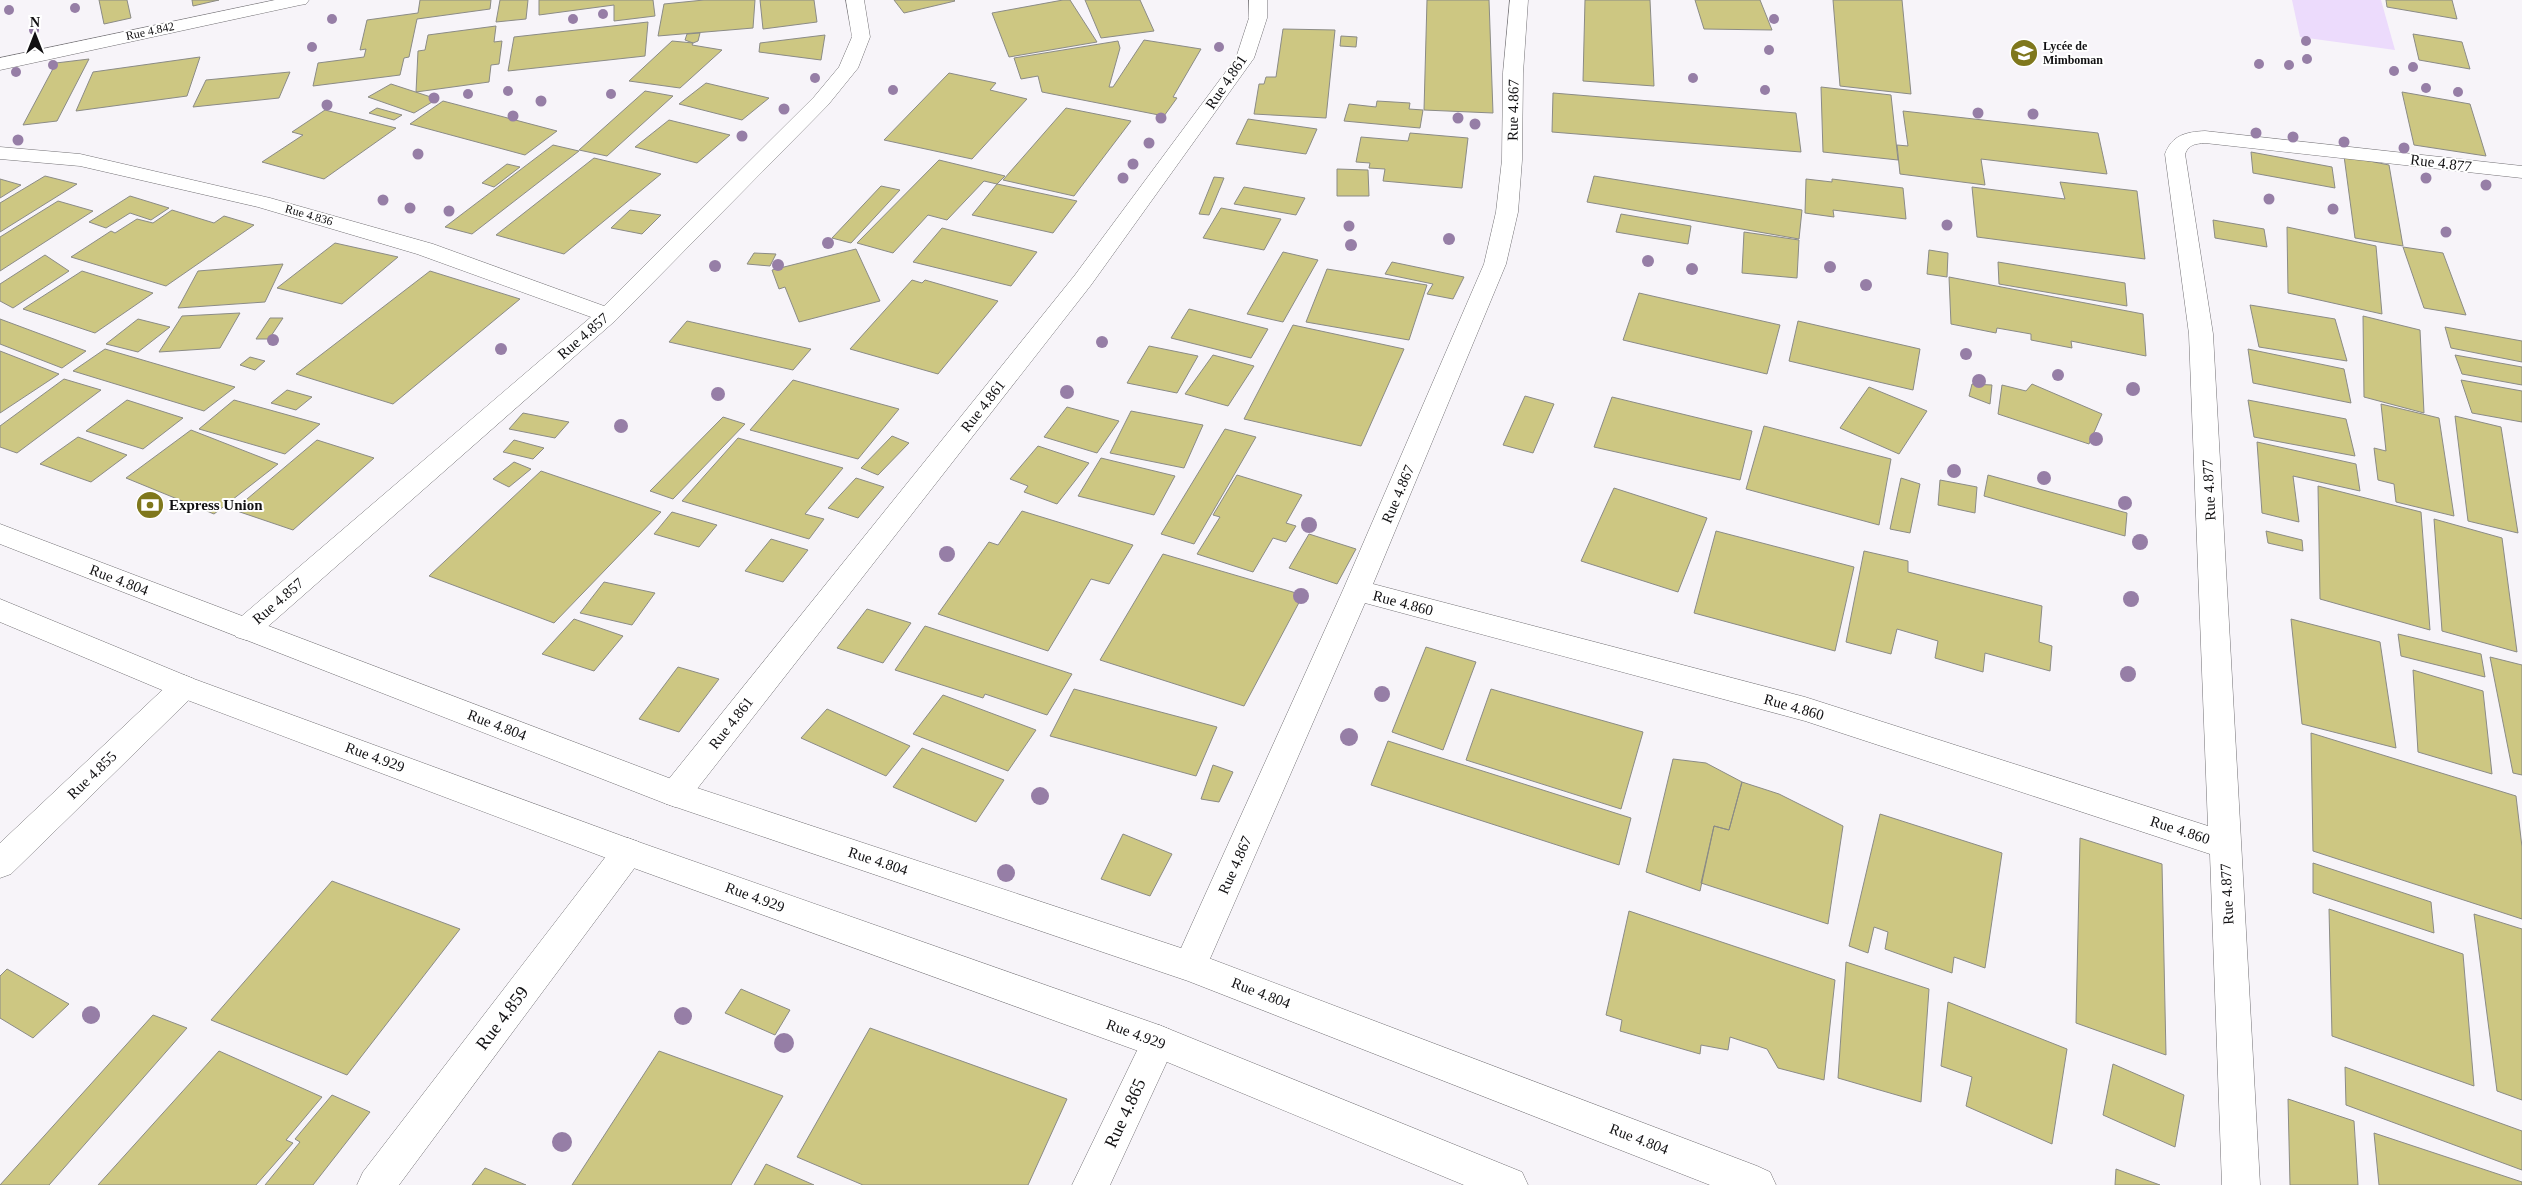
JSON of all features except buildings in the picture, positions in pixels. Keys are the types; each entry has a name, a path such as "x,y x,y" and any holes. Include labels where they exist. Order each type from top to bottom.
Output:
{"street":[{"name":"Rue 4.842","path":"0,64 300,0"},
{"name":"Rue 4.857","path":"246,629 608,315 820,101 848,68 861,37 855,0"},
{"name":"Rue 4.861","path":"675,794 1083,280 1245,58 1258,18 1258,0"},
{"name":"Rue 4.867","path":"1190,966 1357,590 1495,264 1507,212 1512,169 1513,73 1519,0"},
{"name":"Rue 4.877","path":"2241,1185 2201,334 2175,154 2178,144 2185,138 2205,137 2522,172"},
{"name":"Rue 4.836","path":"0,153 80,160 263,202 425,249 608,315"},
{"name":"Rue 4.804","path":"0,534 675,794 1190,966 1757,1185"},
{"name":"Rue 4.860","path":"1357,590 1805,709 2225,845"},
{"name":"Rue 4.929","path":"0,610 184,687 628,852 1159,1042 1509,1185"},
{"name":"Rue 4.855","path":"0,864 184,687"},
{"name":"Rue 4.859","path":"376,1185 628,852"},
{"name":"Rue 4.865","path":"1091,1185 1159,1042"}],"shaded area":[{"path":"2292,0 2381,0 2395,50 2300,37"}],"place":[{"name":"Lycée de Mimboman","path":"2024,53"},
{"name":"Express Union","path":"150,505"}]}
